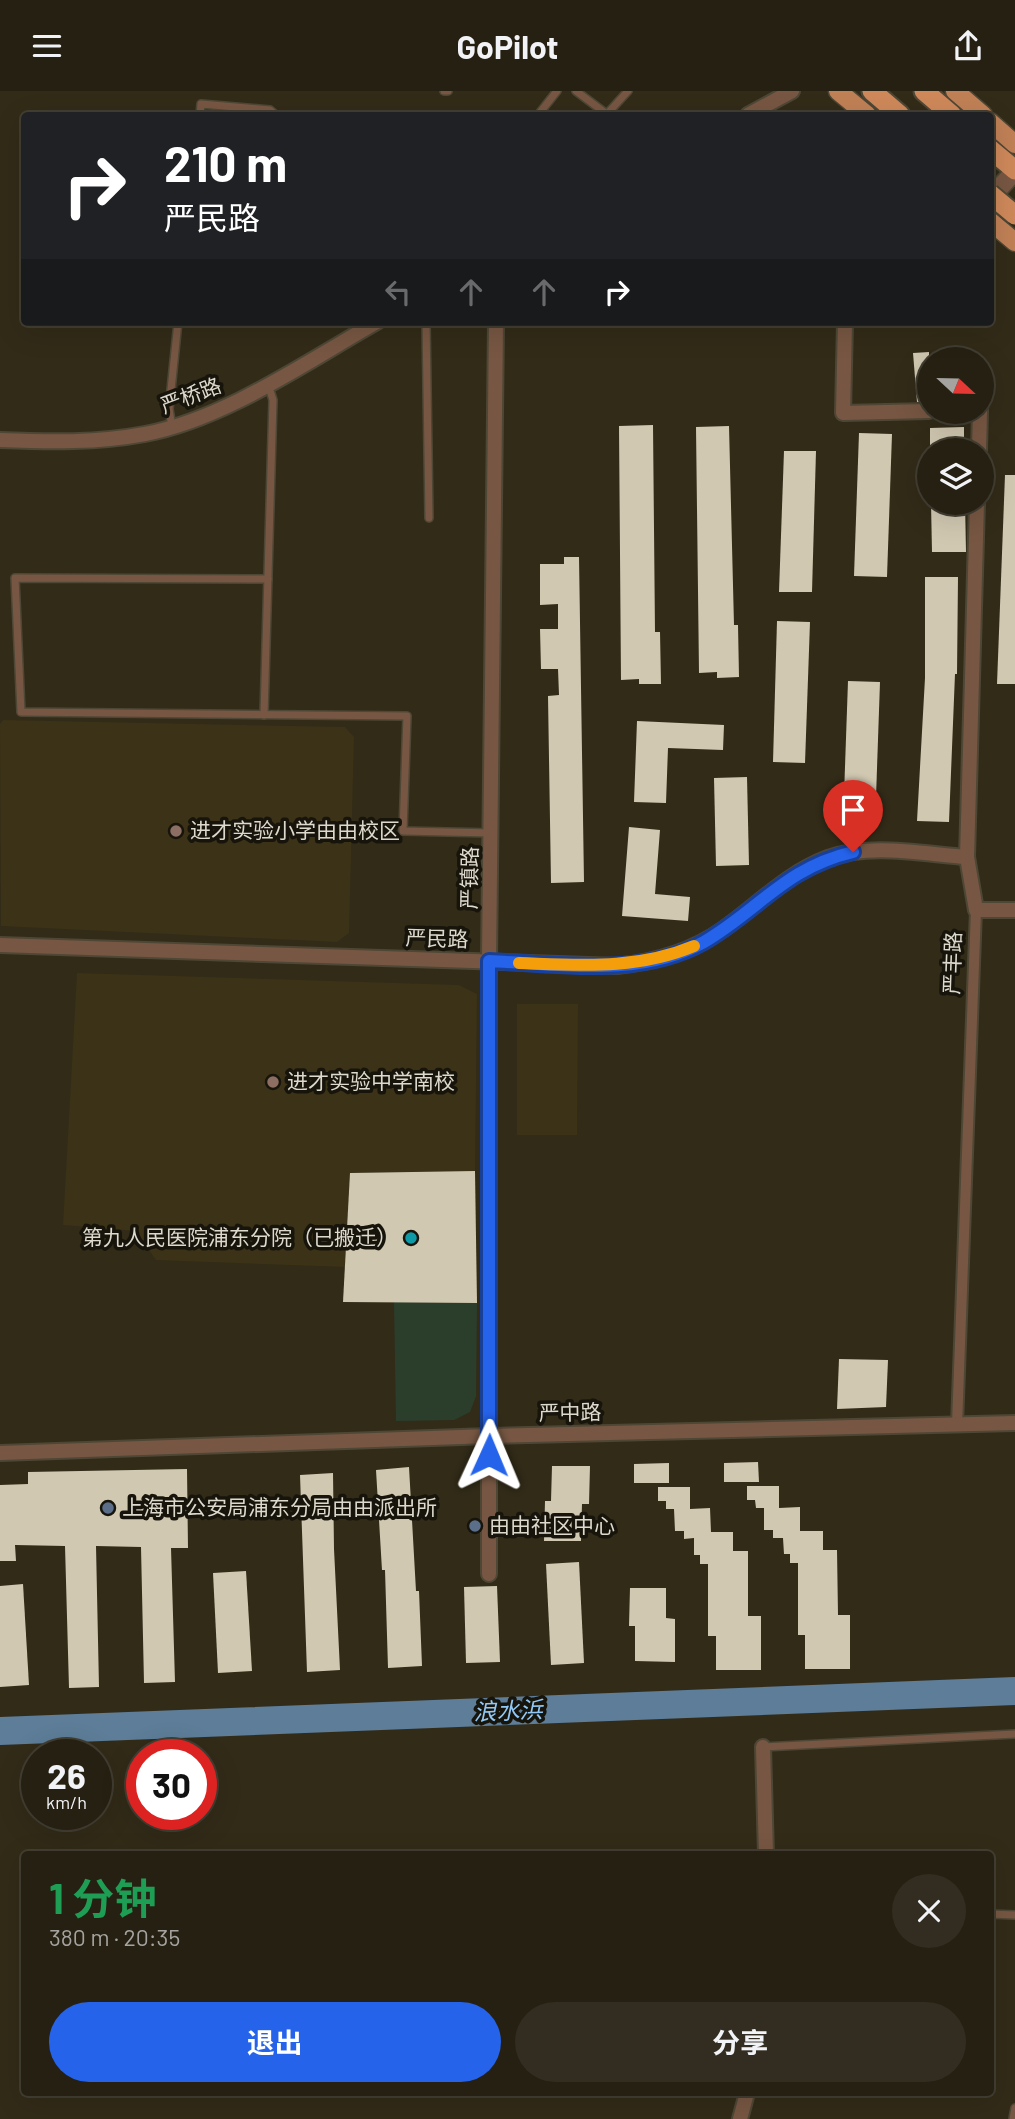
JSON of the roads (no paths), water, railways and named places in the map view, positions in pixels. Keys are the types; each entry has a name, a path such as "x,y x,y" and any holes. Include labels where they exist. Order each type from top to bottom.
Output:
{"highway":[{"path":"872,91 896,112"},
{"path":"924,91 948,112"},
{"path":"994,152 1015,170"},
{"path":"994,199 1015,215"}],"main road":[{"path":"838,91 863,112"},
{"path":"955,91 980,112"},
{"path":"994,126 1015,144"},
{"path":"994,224 1015,242"}],"street":[{"path":"754,112 792,91"},
{"path":"994,192 1015,170"},
{"name":"严桥路","path":"0,440 104,440 172,427 227,406 364,326"},
{"name":"严镇路","path":"489,1574 489,961 493,833 496,326"},
{"path":"845,326 843,413 917,411"},
{"name":"严丰路","path":"957,1425 976,910 967,857 977,515"},
{"name":"严民路","path":"0,945 591,965 642,963 701,943 722,931 785,880 831,857 875,852 967,857"},
{"path":"976,910 1015,911"},
{"name":"严中路","path":"0,1453 489,1436 1015,1423"},
{"path":"763,1747 766,1851"},
{"path":"740,2119 746,2096"}],"lane":[{"path":"540,112 557,91"},
{"path":"576,91 603,112"},
{"path":"610,112 628,91"},
{"path":"200,112 201,104 272,112"},
{"path":"172,427 169,409 178,326"},
{"path":"426,326 429,518"},
{"path":"264,715 272,400 268,383"},
{"path":"268,579 15,578 22,712 407,716 403,831 493,833"},
{"path":"763,1747 1015,1734"},
{"path":"994,1914 1015,1915"},
{"path":"1013,2119 1015,2108"}],"waterway":[{"name":"浪水浜","path":"0,1731 1015,1691"}],"place":[{"name":"进才实验小学由由校区","path":"176,831"},
{"name":"进才实验中学南校","path":"273,1082"},
{"name":"第九人民医院浦东分院（已搬迁）","path":"411,1238"},
{"name":"上海市公安局浦东分局由由派出所","path":"108,1508"},
{"name":"由由社区中心","path":"475,1526"}]}
